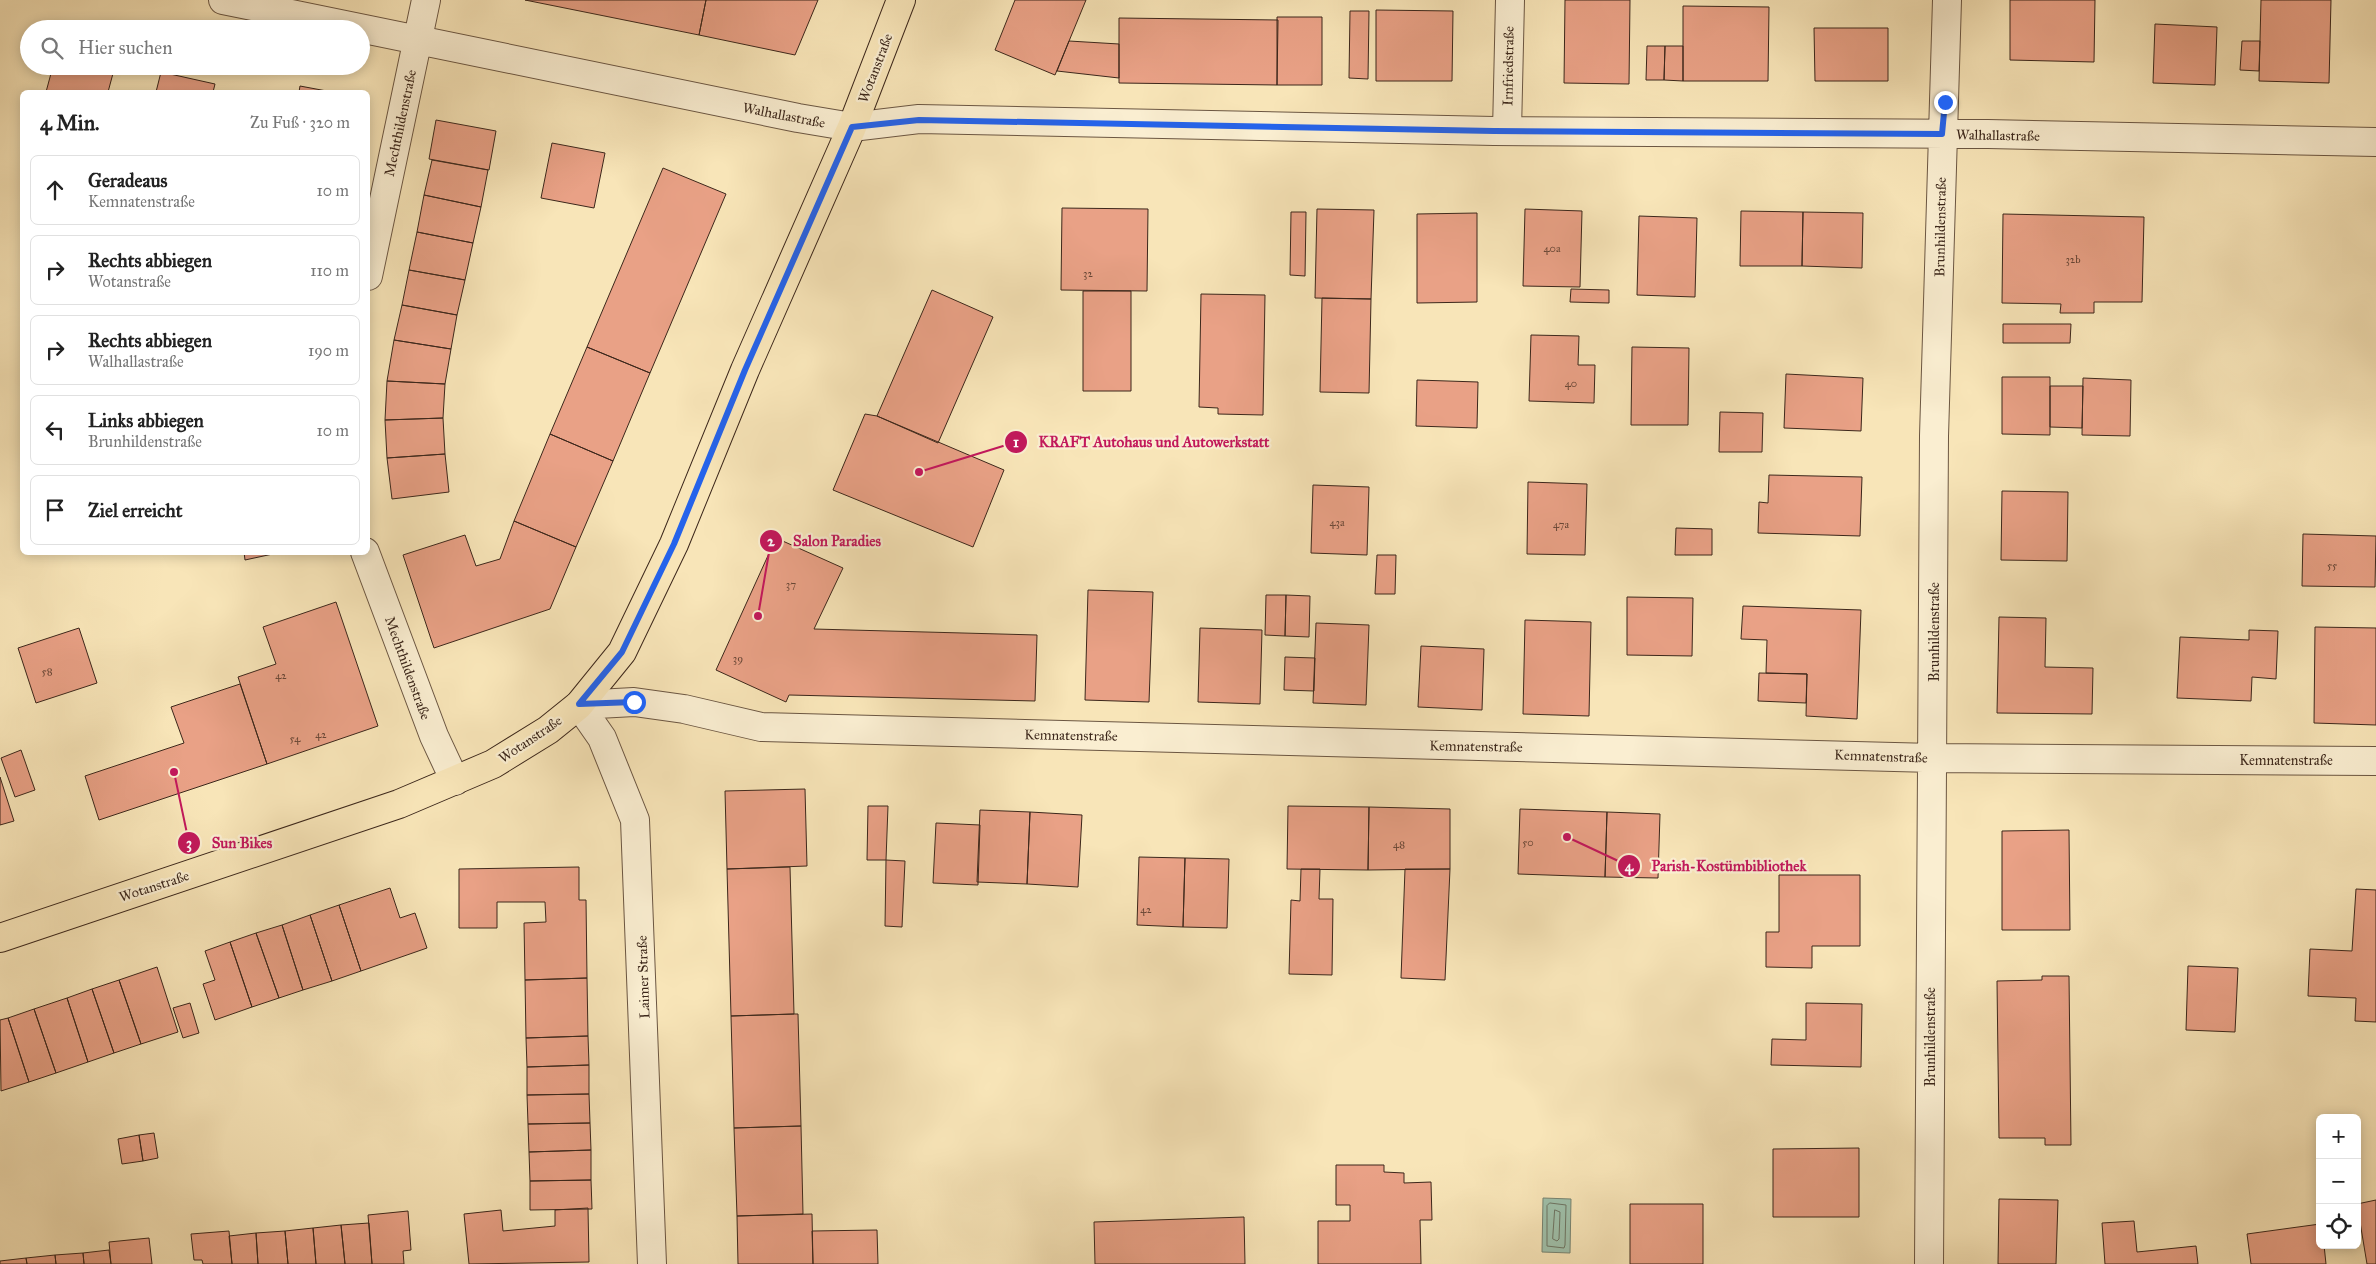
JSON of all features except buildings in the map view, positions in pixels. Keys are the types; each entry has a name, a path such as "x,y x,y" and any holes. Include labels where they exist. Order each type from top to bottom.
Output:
{"main road":[{"name":"Wotanstraße","path":"0,938 399,804 493,764 548,730 579,704 622,652 674,544 745,370 852,127 901,0"}],"street":[{"name":"Walhallastraße","path":"223,0 320,20"},
{"name":"Mechthildenstraße","path":"370,267 426,0"},
{"name":"Irnfriedstraße","path":"1507,131 1510,0"},
{"name":"Brunhildenstraße","path":"1929,1264 1934,436 1947,0"},
{"name":"Walhallastraße","path":"370,30 798,118 852,127 919,120 1507,131 1942,134 2376,142"},
{"name":"Mechthildenstraße","path":"366,555 434,736 455,781"},
{"name":"Kemnatenstraße","path":"579,704 634,702 684,709 761,727 1933,758 2376,761"},
{"name":"Laimer Straße","path":"579,704 602,738 635,820 652,1264"}],"water":[{"path":"1543,1198 1571,1199 1570,1253 1542,1252"}],"place":[{"name":"KRAFT Autohaus und Autowerkstatt","path":"919,472"},
{"name":"Salon Paradies","path":"758,616"},
{"name":"Sun Bikes","path":"174,772"},
{"name":"Parish-Kostümbibliothek","path":"1567,837"}],"route":[{"path":"634,702 579,704 622,652 674,544 745,370 852,127 919,120 1494,131 1942,134 1945,102"}]}
